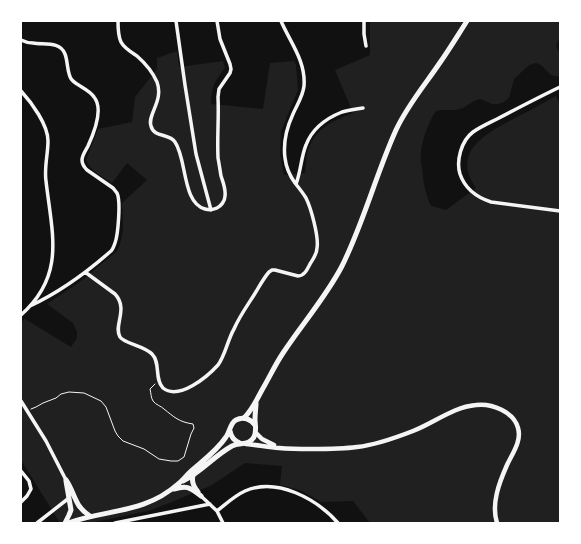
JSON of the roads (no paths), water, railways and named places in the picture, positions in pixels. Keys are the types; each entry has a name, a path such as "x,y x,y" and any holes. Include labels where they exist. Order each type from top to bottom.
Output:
{"main road":[{"path":"244,418 256,402 282,354 323,297 342,266 396,130 407,109 440,63 467,21"},
{"path":"66,523 90,516 139,506 158,498 193,476 233,446 248,443 253,439 256,433 256,402"},
{"path":"179,484 188,474 217,449 226,438 230,431 231,425 235,421 240,418 244,418 251,421 255,425"},
{"path":"230,431 233,439 237,442 243,443"},
{"path":"193,476 193,485 201,496"},
{"path":"66,480 71,488 71,510 66,523"},
{"path":"171,490 186,487 190,488 201,496"},
{"path":"71,496 81,510 90,516"}],"street":[{"path":"118,21 121,42 143,62 158,84 158,98 151,118 151,128 155,132 173,139 176,143 188,188 194,202 202,208 211,210 221,205 225,196 225,189 218,158 218,97 219,89 230,73 231,69 220,39 216,21"},
{"path":"176,21 196,154 211,210"},
{"path":"85,272 115,294 118,298 121,307 119,329 120,337 145,348 152,354 156,361 159,381 162,387 171,392 186,389 194,385 204,379 218,365 234,329 269,272 275,270 301,276 306,272 316,253 317,237 313,218 306,198 288,170 285,157 285,144 289,125 304,90 304,76 300,58 281,21"},
{"path":"364,21 366,46"},
{"path":"21,40 54,45 62,49 66,56 69,75 72,80 94,96 99,106 91,139 82,158 82,162 84,168 113,188 117,194 118,207 117,233 114,247 85,272 57,292 30,306"},
{"path":"560,86 472,132 462,147 459,163 460,174 469,190 483,200 560,211"},
{"path":"21,91 31,103 45,126 47,133 46,179 53,240 52,261 49,276 42,292 21,315"},
{"path":"296,184 306,145 316,129 335,115 363,108"},
{"path":"21,401 46,441 66,480"},
{"path":"243,443 281,448 324,449 359,447 381,442 413,431 451,412 476,404 484,404 498,408 510,415 515,421 519,433 516,446 504,472 494,507 497,523"},
{"path":"256,433 269,444 281,448"},
{"path":"21,471 29,481 31,489 21,502"},
{"path":"217,511 237,495 245,491 254,488 266,487 302,495 323,508 338,523"},
{"path":"37,523 71,496"},
{"path":"201,496 217,511 223,523"},
{"path":"115,523 210,504"}]}
